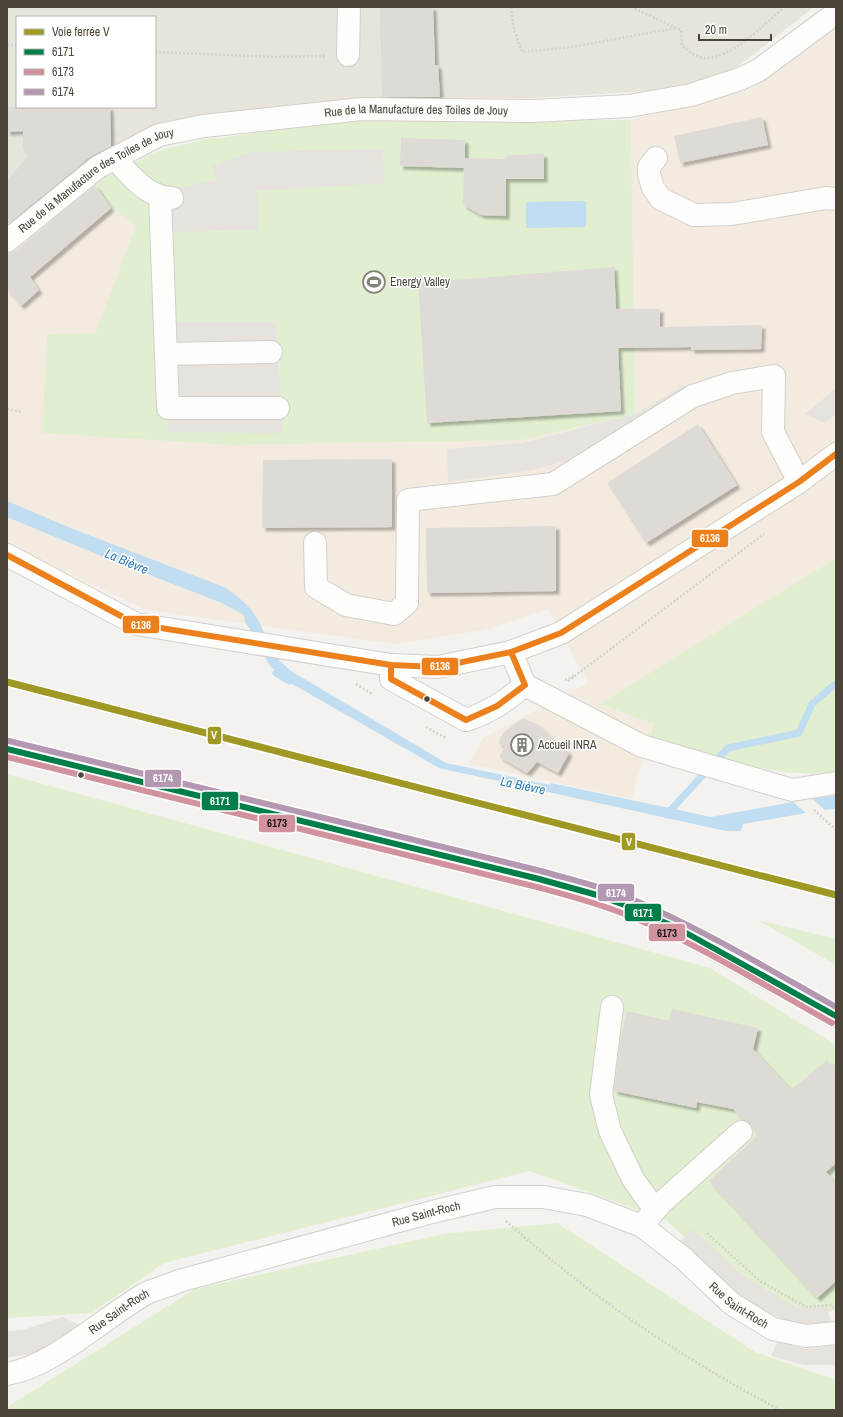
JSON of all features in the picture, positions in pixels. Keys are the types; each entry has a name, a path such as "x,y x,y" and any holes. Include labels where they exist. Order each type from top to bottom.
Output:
{"street":[{"path":"348,55 349,7"},
{"name":"Rue de la Manufacture des Toiles de Jouy","path":"7,241 98,167 159,135 204,126 382,108 532,111 629,106 691,95 740,79 759,70 836,13"},
{"path":"656,158 649,167 649,174 653,188 661,199 694,215 732,214 826,198 836,199"},
{"path":"115,159 143,188 166,198 166,354 168,408 278,408"},
{"path":"166,354 271,352"},
{"path":"315,543 316,586 346,605 394,614 407,603 408,500 553,484 693,396 732,382 774,376 774,432 799,482"},
{"path":"7,555 136,624 391,665 438,667 511,652 561,633 799,482 836,454"},
{"path":"511,652 525,685 642,746 792,790 836,783"},
{"path":"391,665 391,679 466,720 487,713 525,685"},
{"path":"7,749 539,879 597,895 630,907 679,929 836,1016"},
{"path":"612,1007 601,1095 610,1131 632,1179 656,1210"},
{"path":"642,1226 656,1210 741,1132"},
{"name":"Rue Saint-Roch","path":"7,1374 24,1371 46,1359 146,1294 180,1281 494,1197 543,1197 587,1204 642,1226 683,1258 732,1304 774,1329 806,1336 836,1333"}],"path":[{"path":"511,7 514,30 522,52 587,44 676,28"},
{"path":"631,7 681,30 682,46 692,53 704,58 723,54 738,46 784,7"},
{"path":"156,52 275,57 348,55"},
{"path":"7,409 22,412"},
{"path":"483,1200 540,1252 629,1319 747,1393 780,1410"},
{"path":"707,1233 760,1281 806,1306 832,1305 836,1316"}],"shaded area":[{"path":"7,7 814,7 727,75 651,91 531,98 373,99 163,122 70,170 7,230"},
{"path":"836,25 836,558 601,704 655,724 645,751 632,799 469,764 483,738 588,683 548,609 484,630 395,644 146,610 7,544 7,255 94,183 111,207 137,226 95,333 47,334 42,433 232,445 522,440 635,414 631,120 756,86"},
{"path":"383,149 384,183 257,191 259,230 172,232 172,189 217,180 212,166 252,152"},
{"path":"174,322 276,322 283,433 168,432"},
{"path":"683,386 696,391 621,447 528,471 448,482 447,449 522,443 635,414"},
{"path":"836,388 836,414 825,423 805,414"},
{"path":"693,1229 745,1277 793,1306 807,1309 827,1307 832,1324 805,1327 761,1310 735,1292 680,1242"},
{"path":"63,1317 84,1327 34,1353 7,1358 7,1331 22,1330"},
{"path":"777,1342 807,1349 836,1345 836,1365 805,1365 771,1356"}],"green space":[{"name":"Energy Valley","path":"631,120 635,414 522,440 232,445 42,433 47,334 95,333 136,226 111,207 94,183 158,151 202,140 350,121"},
{"path":"836,558 836,772 813,774 790,773 742,764 650,737 654,724 600,704"},
{"path":"7,774 710,968 836,1045 836,1310 793,1318 738,1287 666,1220 530,1171 164,1263 92,1313 7,1318"},
{"path":"758,920 836,939 836,965"},
{"path":"557,1223 755,1352 836,1380 836,1410 7,1410 7,1407 195,1289 444,1234"}],"water":[{"path":"586,201 586,227 526,228 526,202"},
{"path":"7,501 73,529 224,587 245,603 255,615 267,640 256,638 245,622 244,615 222,603 111,560 7,517"},
{"path":"262,651 277,654 279,660 291,671 446,763 550,785 551,783 711,817 793,802 806,813 743,824 741,831 726,831 439,768 282,678 270,666"},
{"path":"836,795 836,809 825,810 812,799"}],"building":[{"path":"380,7 433,7 435,65 438,65 440,97 382,97"},
{"path":"7,107 110,108 111,146 90,157 7,225 7,180 28,157 23,148 23,131 7,132"},
{"path":"762,117 768,145 680,163 674,136"},
{"path":"401,138 465,140 465,158 504,159 509,155 544,154 544,179 506,179 506,216 481,215 463,205 464,168 400,166"},
{"path":"95,185 111,208 30,277 39,290 21,306 7,290 7,253 15,251"},
{"path":"614,267 616,309 660,309 660,327 762,325 761,349 691,350 691,347 618,348 621,411 427,423 418,283"},
{"path":"698,424 737,485 646,543 607,483"},
{"path":"392,459 392,527 262,528 263,460"},
{"path":"556,526 556,591 427,593 426,528"},
{"name":"Accueil INRA","path":"523,718 537,724 569,753 558,773 537,762 527,773 499,757 505,747 498,743 504,732"},
{"path":"672,1009 758,1028 753,1049 791,1090 827,1060 836,1069 836,1163 826,1172 836,1183 836,1281 817,1298 709,1181 757,1136 750,1123 743,1120 733,1109 697,1102 696,1108 614,1091 620,1041 627,1011 669,1021"}],"waterway":[{"name":"La Bièvre","path":"276,673 289,681"},
{"path":"666,815 728,748 799,733 812,704 834,685 836,685"}],"rail line":[{"name":"V","path":"7,682 836,895"}],"transit line":[{"name":"6136","path":"7,555 136,624 391,665 438,667 511,652 561,633 799,482 836,454"},
{"name":"6136","path":"391,665 391,679 466,720 497,706 525,685 511,652"},
{"name":"6174","path":"9,741 541,871 600,887 623,895 686,924 836,1007"},
{"name":"6171","path":"7,749 539,879 597,895 630,907 679,929 836,1016"},
{"name":"6173","path":"7,757 537,887 594,903 654,926 706,952 832,1023"}],"place":[{"name":"Energy Valley","path":"374,282"},
{"name":"Accueil INRA","path":"522,745"}]}
